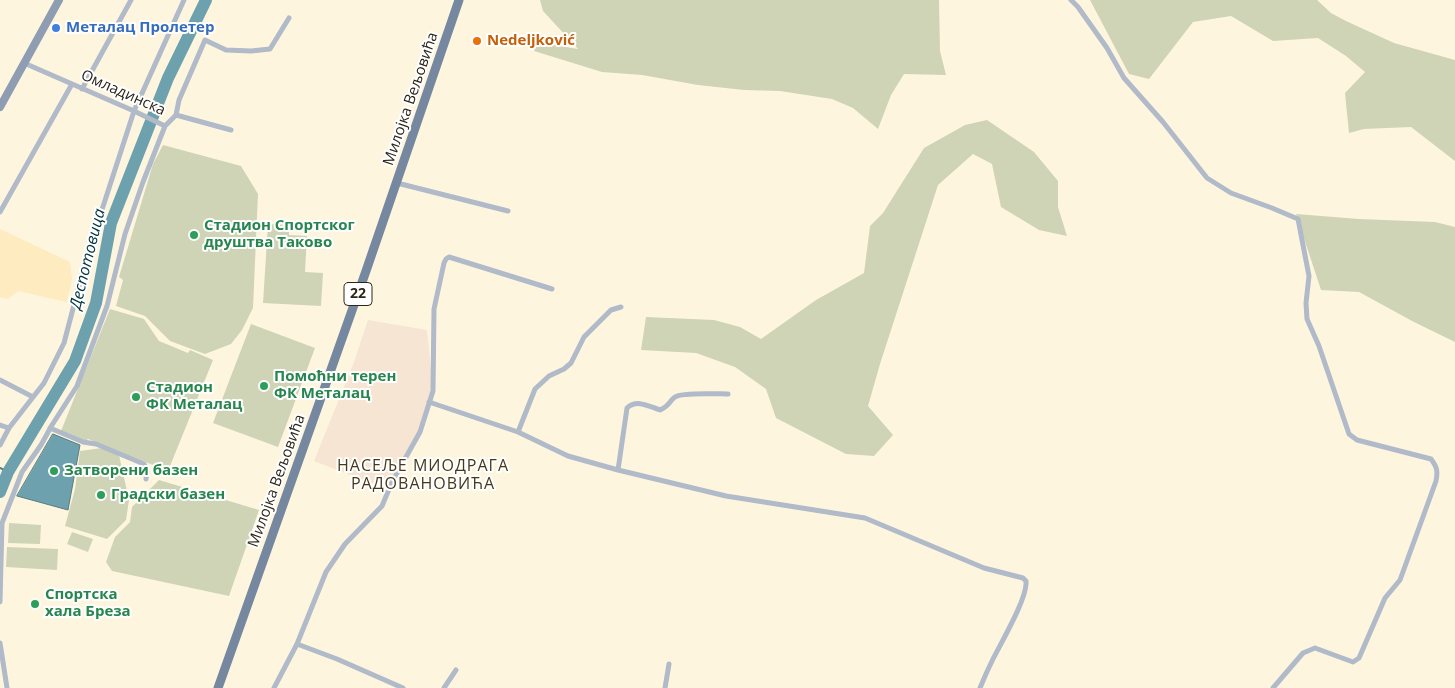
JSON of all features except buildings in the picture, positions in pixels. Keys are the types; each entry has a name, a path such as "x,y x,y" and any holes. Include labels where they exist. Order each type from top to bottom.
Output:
{"main road":[{"name":"Милојка Вељовића","path":"218,688 397,183 459,0"}],"street":[{"path":"0,107 59,0"},
{"path":"82,88 131,0"},
{"path":"0,445 10,428 44,383 64,343 86,259 134,111 184,0"},
{"path":"1071,0 1107,48 1124,78 1163,122 1207,178 1232,193 1298,219 1309,276 1306,319 1318,346 1349,434 1357,440 1430,460 1436,465 1438,472 1436,481 1400,580 1385,598 1359,658 1353,662 1315,648 1303,653 1273,688"},
{"name":"Омладинска","path":"24,63 163,125 176,115 179,100 205,40 226,50 251,52 270,49 289,18"},
{"path":"0,212 72,84"},
{"path":"176,115 231,130"},
{"path":"0,602 2,523 22,472 77,386 107,306 125,234 163,125"},
{"path":"397,183 508,211"},
{"path":"274,688 297,644 326,572 345,544 382,506 392,482 420,432 433,391 434,309 446,258 449,257 552,289"},
{"path":"518,432 535,389 549,376 564,369 571,363 584,337 610,310 621,308"},
{"path":"0,380 34,397"},
{"path":"618,470 627,408 632,404 638,403 660,410 667,407 675,397 683,394 728,394"},
{"path":"429,402 518,432 568,456 726,496 865,518 984,568 1019,576 1026,581 1026,589 1010,627 980,688"},
{"path":"0,425 10,428"},
{"path":"50,428 83,442 96,444 144,464 147,470 146,479"},
{"path":"0,643 7,688"},
{"path":"297,644 403,688"},
{"path":"665,688 669,664"},
{"path":"444,688 456,670"}],"shaded area":[{"path":"0,229 70,262 72,280 67,302 18,291 8,299 0,297"},
{"path":"368,320 427,330 433,388 420,432 401,466 382,487 314,461 354,362"}],"green space":[{"path":"540,0 939,0 940,51 946,75 904,74 891,95 878,129 853,108 832,99 780,91 744,90 698,85 642,75 602,72 534,51 537,42 578,49 543,11"},
{"path":"1090,0 1317,0 1331,13 1394,43 1455,60 1455,161 1411,127 1364,129 1349,133 1345,93 1365,72 1346,56 1318,38 1273,41 1231,16 1193,22 1149,79 1129,74"},
{"path":"987,120 1034,152 1058,181 1058,207 1067,236 1039,230 1001,207 992,164 973,154 938,185 868,406 893,435 874,456 846,454 776,418 766,389 735,367 696,353 641,350 646,317 714,320 740,327 761,339 816,300 864,273 870,226 883,213 924,148 965,125"},
{"name":"Стадион Спортског друштва Таково","path":"163,145 241,166 258,194 253,308 242,330 231,344 205,354 170,341 145,316 116,306 123,280 119,277 153,164"},
{"path":"1296,214 1435,222 1455,227 1455,342 1359,292 1321,290"},
{"path":"268,224 289,225 289,235 307,236 305,272 323,273 321,306 263,303"},
{"name":"Стадион ФК Металац","path":"110,309 144,319 159,341 188,353 190,350 213,360 168,471 88,439 84,442 61,431"},
{"name":"Помоћни терен ФК Металац","path":"251,324 315,348 278,447 213,423"},
{"name":"Градски базен","path":"102,448 119,455 129,500 126,520 107,539 65,526 75,489 80,451"},
{"path":"159,480 259,510 229,596 112,571 106,562 115,537 130,522 132,507"},
{"path":"9,523 41,525 40,544 8,543"},
{"path":"72,532 93,539 88,552 67,544"},
{"path":"7,547 58,549 57,570 6,567"}],"water":[{"name":"Затворени базен","path":"53,434 80,445 68,510 17,496"}],"waterway":[{"name":"Деспотовица","path":"0,492 8,472 75,361 96,303 111,223 168,78 206,0"},
{"path":"0,468 8,472"}],"place":[{"name":"Металац Пролетер","path":"56,28"},
{"name":"Nedeljković","path":"477,41"},
{"name":"Стадион Спортског друштва Таково","path":"194,235"},
{"name":"Помоћни терен ФК Металац","path":"264,386"},
{"name":"Стадион ФК Металац","path":"136,397"},
{"name":"Затворени базен","path":"54,471"},
{"name":"Градски базен","path":"101,495"},
{"name":"Спортска хала Бреза","path":"35,604"}],"district":[{"name":"НАСЕЉЕ МИОДРАГА РАДОВАНОВИЋА","path":"423,475"}]}
